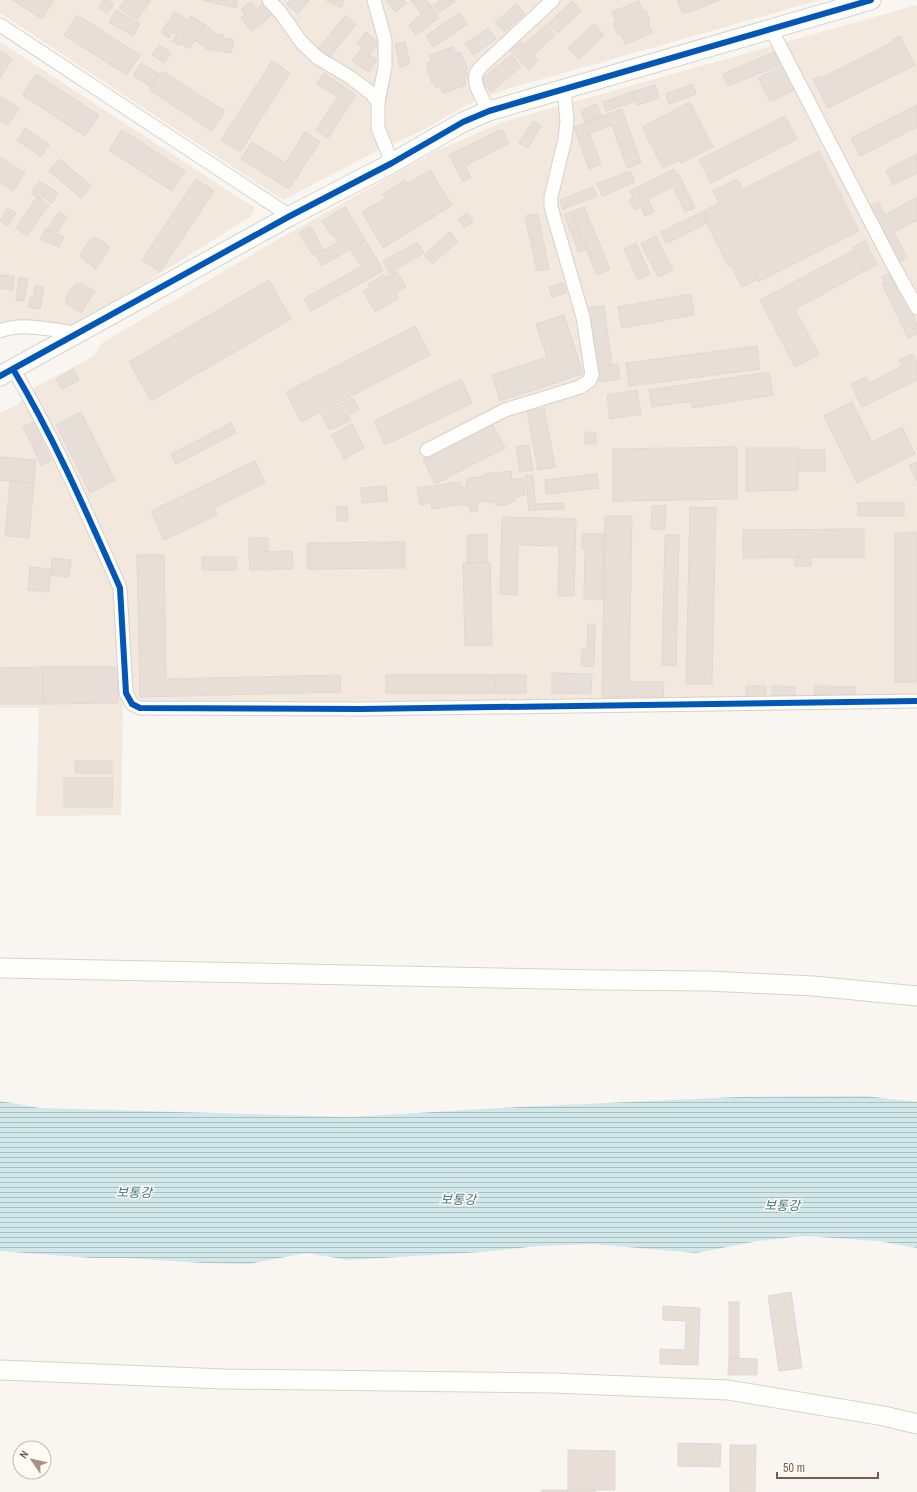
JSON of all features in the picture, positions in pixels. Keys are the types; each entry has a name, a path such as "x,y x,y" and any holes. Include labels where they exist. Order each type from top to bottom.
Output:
{"street":[{"path":"269,0 280,12 302,43 318,58 350,77 371,93 378,102"},
{"path":"374,0 385,40 385,67 378,102 378,128 392,163"},
{"path":"489,111 477,88 475,78 478,71 553,0"},
{"path":"871,0 489,111 463,122 392,163 290,216 6,372 28,395 79,497 120,588 126,693 132,704 140,708 361,708 917,701"},
{"path":"0,25 290,216"},
{"path":"771,29 892,263 917,308"},
{"path":"427,450 506,410 580,387 589,381 592,375 583,317 551,207 551,197 565,139 567,121 564,89"},
{"path":"0,331 22,326 76,333"},
{"path":"0,968 708,981 813,986 917,996"},
{"path":"0,1370 224,1379 552,1383 728,1390 884,1416 917,1424"}],"shaded area":[{"path":"0,0 820,0 504,90 476,100 419,132 371,154 283,200 0,13"},
{"path":"917,5 917,697 123,704 121,815 36,816 39,708 0,708 0,413 17,405 37,386 94,356 102,343 270,244 436,151 503,122"},
{"path":"0,42 255,208 250,217 78,325 0,323"}],"water":[{"name":"보통강","path":"865,1096 917,1102 917,1248 878,1241 803,1236 758,1241 696,1253 592,1244 538,1246 482,1252 349,1260 306,1253 249,1264 203,1263 128,1258 92,1258 0,1251 0,1101 40,1108 349,1117 520,1107 738,1097"}],"building":[{"path":"13,0 54,0 42,19"},
{"path":"103,0 108,0 114,4 107,13 99,8"},
{"path":"125,0 151,0 137,20 119,8"},
{"path":"202,0 238,0 236,8"},
{"path":"290,0 309,0 298,14 287,4"},
{"path":"327,0 344,0 341,8"},
{"path":"387,0 404,0 407,3 395,12"},
{"path":"411,0 426,0 431,6 421,13"},
{"path":"441,0 454,0 455,2 438,13 433,5"},
{"path":"677,0 720,0 683,14"},
{"path":"251,1 257,9 263,3 273,14 252,31 241,18 245,14 241,10"},
{"path":"572,1 581,11 558,33 548,24"},
{"path":"639,1 643,11 646,10 650,22 648,23 652,33 625,44 621,34 618,35 613,23 616,22 612,12"},
{"path":"517,4 525,14 504,32 495,22"},
{"path":"431,6 439,18 416,35 409,25"},
{"path":"116,10 140,24 133,36 109,22"},
{"path":"175,12 188,20 191,16 205,25 189,49 180,43 179,45 172,41 177,34 173,32 169,38 161,32"},
{"path":"459,13 467,24 433,47 426,36"},
{"path":"77,15 140,55 127,75 64,35"},
{"path":"346,15 356,24 329,58 318,49"},
{"path":"594,24 604,35 579,59 568,48"},
{"path":"205,25 217,34 224,35 223,38 234,40 231,53 207,49 195,40"},
{"path":"546,25 555,35 533,55 538,61 529,70 508,48 518,39 524,45"},
{"path":"488,28 496,39 473,55 465,44"},
{"path":"366,32 379,43 370,54 357,43"},
{"path":"900,36 915,65 828,108 813,79 820,76 823,77 893,42 893,39"},
{"path":"405,42 410,64 400,67 395,44"},
{"path":"159,45 171,53 164,63 152,55"},
{"path":"453,47 455,53 460,52 463,57 468,70 466,71 468,76 464,78 466,85 443,93 440,86 436,88 434,82 432,83 427,69 429,68 427,63 432,61 430,55"},
{"path":"361,49 377,60 369,72 352,61"},
{"path":"0,51 12,59 0,78"},
{"path":"774,52 780,65 728,86 723,74"},
{"path":"511,55 521,67 491,92 481,80"},
{"path":"272,61 290,73 240,152 221,140"},
{"path":"141,63 159,74 151,87 133,75"},
{"path":"784,65 796,89 770,102 758,78"},
{"path":"162,71 225,111 212,131 149,90"},
{"path":"324,73 344,87 338,97 317,84"},
{"path":"36,74 99,115 85,136 23,95"},
{"path":"693,84 696,94 669,104 666,94"},
{"path":"655,85 659,98 637,105 632,92"},
{"path":"344,87 356,95 328,138 316,130"},
{"path":"632,92 636,101 606,111 603,102"},
{"path":"0,96 19,108 8,125 0,120"},
{"path":"690,102 713,147 681,163 679,160 663,168 642,127"},
{"path":"597,104 601,116 585,122 581,110"},
{"path":"917,105 917,127 860,156 851,138"},
{"path":"622,109 641,163 627,168 612,125 589,133 601,164 589,169 574,127"},
{"path":"785,116 797,139 711,183 699,160"},
{"path":"533,121 541,126 528,148 519,143"},
{"path":"25,128 49,145 41,157 17,140"},
{"path":"502,129 509,143 465,166 471,178 463,182 449,155"},
{"path":"122,130 185,171 172,191 109,150"},
{"path":"305,132 320,142 289,189 241,159 252,142 285,163"},
{"path":"819,151 859,231 758,282 713,191 737,179 743,189"},
{"path":"917,154 917,173 893,185 886,170"},
{"path":"0,157 25,173 13,191 0,182"},
{"path":"60,159 92,186 81,198 49,171"},
{"path":"674,169 678,176 679,175 695,208 685,212 673,187 648,199 654,212 645,216 641,207 634,210 629,200 633,198 630,191"},
{"path":"430,170 452,205 383,248 362,212 386,198 383,194 405,180 408,184"},
{"path":"630,171 635,182 602,196 597,184"},
{"path":"196,179 214,191 160,272 142,260"},
{"path":"39,181 49,187 41,199 31,193"},
{"path":"49,187 58,193 52,203 43,197"},
{"path":"593,187 597,196 563,209 560,200"},
{"path":"37,197 49,205 27,236 16,228"},
{"path":"917,197 917,220 894,232 885,215"},
{"path":"878,202 907,257 898,263 869,207"},
{"path":"719,203 757,279 742,287 731,265 728,266 705,220 708,218 704,211"},
{"path":"345,207 365,240 322,266 315,254 323,249 324,251 338,242 333,234 331,235 322,221"},
{"path":"584,207 610,269 597,275 571,212"},
{"path":"8,208 16,213 8,226 0,220"},
{"path":"704,211 708,218 705,220 707,223 666,244 661,232"},
{"path":"59,212 67,217 56,234 47,230"},
{"path":"571,212 586,249 579,252 564,215"},
{"path":"467,213 473,222 464,228 458,219"},
{"path":"538,214 549,269 537,271 525,216"},
{"path":"310,226 316,236 305,243 299,233"},
{"path":"45,229 64,237 59,247 40,239"},
{"path":"450,232 458,242 432,264 424,255"},
{"path":"316,236 323,249 313,255 305,243"},
{"path":"656,236 673,270 658,277 641,244"},
{"path":"95,237 110,247 96,269 81,258 82,256 80,254 91,238 93,240"},
{"path":"365,240 376,258 362,267 350,249"},
{"path":"865,241 877,265 865,271 853,247"},
{"path":"417,242 424,253 389,273 383,261"},
{"path":"636,243 650,274 638,280 624,249"},
{"path":"854,250 865,271 795,309 819,355 795,367 760,300"},
{"path":"376,258 383,271 311,311 304,299"},
{"path":"396,271 406,287 396,293 399,298 375,312 363,291 370,287 368,284 384,275 385,278"},
{"path":"890,273 904,304 894,309 882,283 885,281 882,277"},
{"path":"0,275 14,276 13,290 0,288"},
{"path":"19,277 28,279 24,301 16,300"},
{"path":"269,280 291,319 151,401 129,362"},
{"path":"80,282 95,292 81,313 66,303 67,301 65,299 76,283 78,285"},
{"path":"563,283 566,293 552,297 549,287"},
{"path":"35,286 44,287 40,309 28,307 30,297 33,297"},
{"path":"691,294 694,315 622,328 618,307"},
{"path":"907,303 917,324 917,334 908,338 894,309"},
{"path":"604,306 612,365 596,367 588,308"},
{"path":"564,315 583,374 500,401 492,375 547,357 536,324"},
{"path":"415,326 430,355 301,422 286,392"},
{"path":"757,346 760,369 629,386 626,363"},
{"path":"913,354 917,362 917,380 862,407 851,384 866,377 870,383 902,366 899,360"},
{"path":"618,364 620,379 598,382 596,367"},
{"path":"74,369 79,380 62,389 56,379"},
{"path":"769,372 773,395 692,408 692,401 652,407 649,390"},
{"path":"461,379 472,403 385,445 374,421"},
{"path":"637,390 641,414 610,419 607,395"},
{"path":"353,398 359,409 348,415 351,420 330,430 321,414"},
{"path":"852,402 872,442 902,427 915,454 857,483 824,416"},
{"path":"544,408 555,467 538,470 527,411"},
{"path":"81,412 115,480 90,493 56,425"},
{"path":"35,421 44,439 32,445 23,427"},
{"path":"231,423 236,433 176,464 171,454"},
{"path":"492,423 505,448 435,484 423,459"},
{"path":"352,424 364,448 344,459 332,435"},
{"path":"585,432 596,433 596,444 585,444"},
{"path":"42,441 51,460 41,465 32,445"},
{"path":"529,445 533,470 520,472 516,447"},
{"path":"737,447 737,499 613,501 613,449"},
{"path":"746,448 798,448 798,490 746,491"},
{"path":"798,450 825,450 825,471 798,471"},
{"path":"0,457 36,460 34,483 0,480"},
{"path":"255,461 265,483 214,508 217,515 164,540 151,511"},
{"path":"917,462 917,481 909,465"},
{"path":"511,471 512,480 523,478 525,495 515,497 515,501 509,502 509,504 496,506 496,502 477,502 478,511 470,512 469,505 463,506 462,504 432,509 431,503 420,505 417,488 460,482 461,487 467,486 466,479 485,476 485,474"},
{"path":"597,474 599,488 546,494 545,480"},
{"path":"533,475 536,510 529,511 525,476"},
{"path":"10,481 34,483 29,538 5,536"},
{"path":"386,486 387,501 362,503 361,488"},
{"path":"564,503 564,509 536,510 536,504"},
{"path":"858,503 904,503 904,516 858,516"},
{"path":"347,506 348,520 338,521 336,507"},
{"path":"652,506 666,506 665,529 651,529"},
{"path":"690,507 716,508 712,684 686,684"},
{"path":"605,516 632,516 629,682 664,682 663,697 602,697"},
{"path":"502,517 576,519 574,596 558,596 559,546 518,545 517,595 500,594"},
{"path":"864,529 864,557 743,558 743,530"},
{"path":"917,532 917,682 895,682 895,533"},
{"path":"487,534 487,562 467,563 467,535"},
{"path":"582,534 604,534 603,600 584,599 585,549 582,549"},
{"path":"665,535 679,535 676,666 662,665"},
{"path":"249,538 268,538 268,552 249,552"},
{"path":"405,542 405,568 307,569 307,543"},
{"path":"292,551 293,569 250,570 249,552"},
{"path":"137,555 164,555 166,679 340,675 341,692 140,697"},
{"path":"202,557 236,557 236,570 202,570"},
{"path":"795,557 811,557 811,566 795,566"},
{"path":"52,558 71,560 69,577 51,575"},
{"path":"490,562 492,645 465,646 463,563"},
{"path":"30,567 51,569 49,592 28,590"},
{"path":"588,624 595,624 594,667 581,666 582,649 587,649"},
{"path":"43,667 118,667 118,703 43,704"},
{"path":"43,667 43,704 0,704 0,668"},
{"path":"552,673 592,674 591,694 552,693"},
{"path":"386,675 496,675 496,693 386,693"},
{"path":"496,675 526,675 526,693 496,693"},
{"path":"746,686 766,686 766,697 746,697"},
{"path":"772,686 795,687 795,697 772,697"},
{"path":"814,686 855,687 855,695 814,695"},
{"path":"75,761 112,761 112,773 75,773"},
{"path":"64,778 113,778 112,807 64,807"},
{"path":"791,1292 802,1368 779,1371 768,1296"},
{"path":"729,1302 739,1302 739,1358 729,1358"},
{"path":"663,1306 700,1308 698,1365 660,1364 660,1349 685,1350 686,1321 663,1320"},
{"path":"729,1358 757,1359 757,1375 728,1375"},
{"path":"678,1443 721,1444 720,1467 678,1466"},
{"path":"730,1445 756,1445 755,1492 730,1492"},
{"path":"568,1450 615,1451 615,1490 568,1490"},
{"path":"541,1490 596,1490 596,1492 542,1492"}],"cycle path":[{"path":"0,376 290,216 392,163 463,122 489,111 871,0"},
{"path":"13,369 42,420 81,500 120,588 126,693 132,704 140,708 361,709 917,701"}]}
